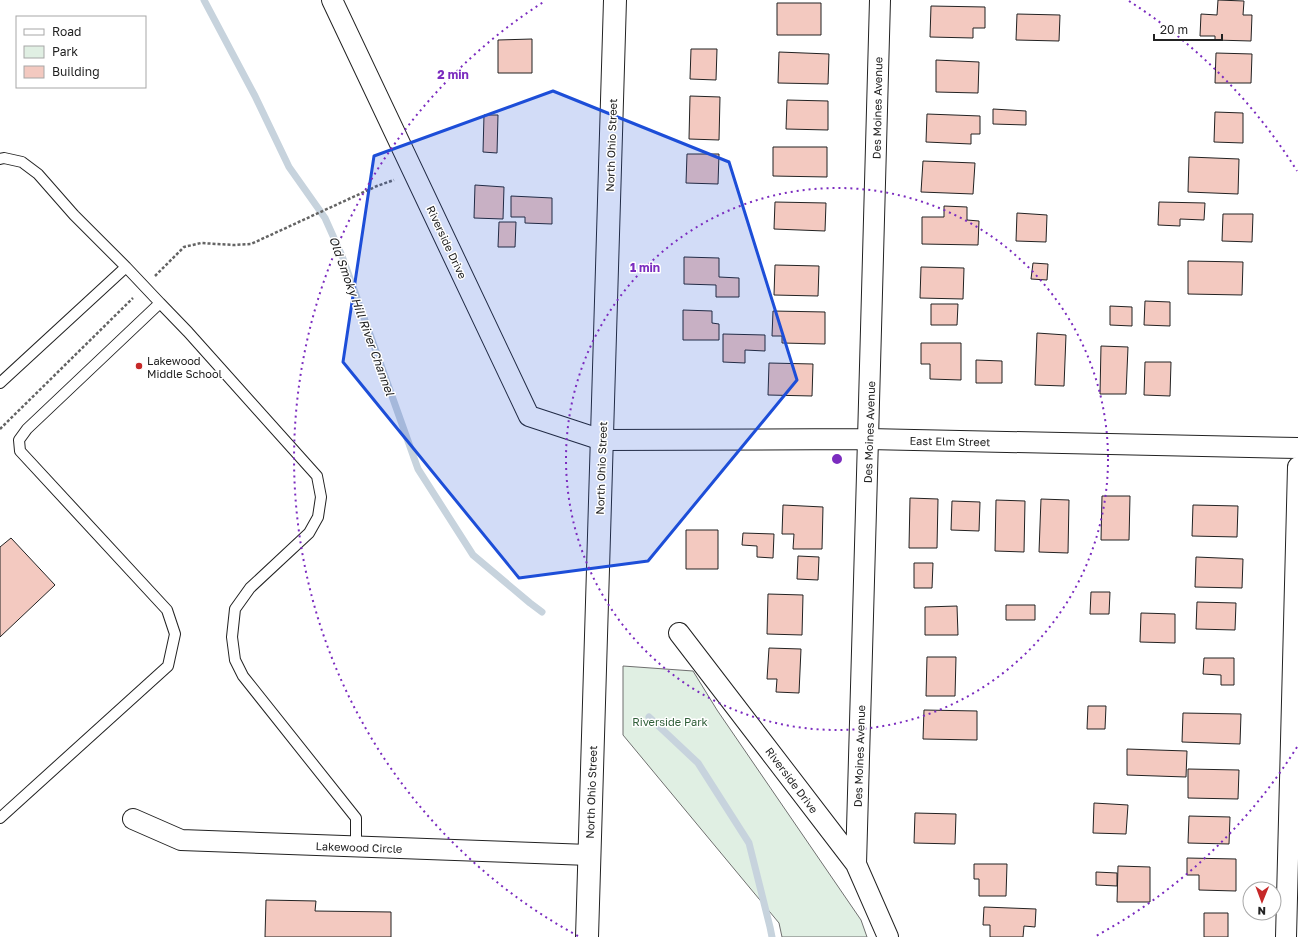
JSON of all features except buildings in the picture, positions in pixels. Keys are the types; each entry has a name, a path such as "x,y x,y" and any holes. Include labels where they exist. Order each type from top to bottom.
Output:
{"main road":[{"name":"North Ohio Street","path":"588,937 589,855 615,0"}],"street":[{"name":"Riverside Drive","path":"332,0 529,416 602,440"},
{"name":"Des Moines Avenue","path":"856,864 880,0"},
{"name":"East Elm Street","path":"602,440 868,439 1298,448"},
{"path":"1286,937 1298,467"},
{"name":"Riverside Drive","path":"679,633 856,864 888,937"},
{"name":"Lakewood Circle","path":"133,819 181,840 589,855"}],"lane":[{"path":"0,159 4,158 22,162 38,174 74,215 188,332 317,476 321,497 318,516 309,533 250,588 235,609 232,637 235,660 243,676 356,818 356,847"},
{"path":"0,383 126,267"},
{"path":"0,818 168,666 175,634 167,610 20,451 19,440 27,429 160,303"}],"path":[{"path":"271,234 377,186"}],"highlighted area":[{"path":"553,91 729,162 797,380 648,561 519,578 343,362 374,156"}],"green space":[{"name":"Riverside Park","path":"623,666 693,671 717,710 861,920 867,937 782,937 779,923 623,735"}],"waterway":[{"name":"Old Smoky Hill River Channel","path":"204,0 255,96 289,167 325,218 342,256 418,469 473,555 542,612"},
{"name":"Old Smoky Hill River Channel","path":"649,717 698,763 749,843 772,937"}],"place":[{"name":"Lakewood Middle School","path":"139,366"}]}
